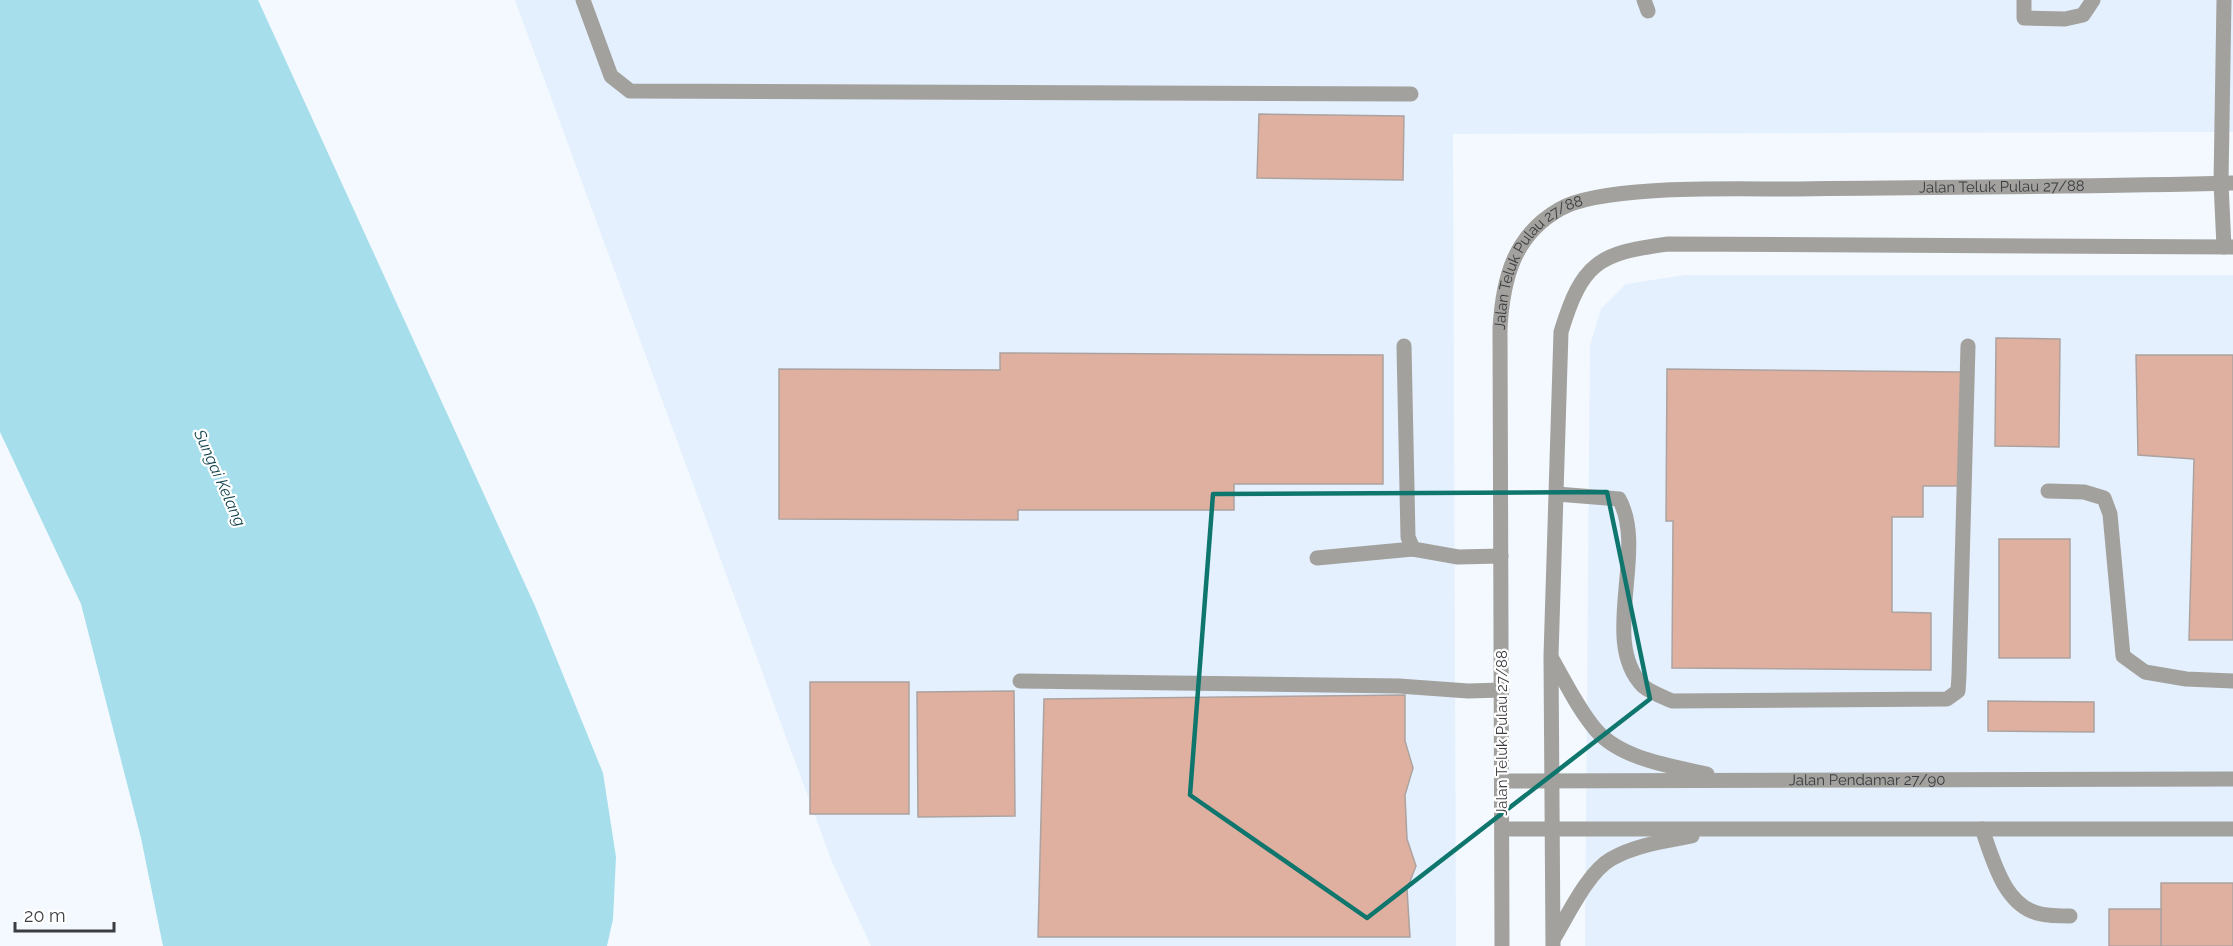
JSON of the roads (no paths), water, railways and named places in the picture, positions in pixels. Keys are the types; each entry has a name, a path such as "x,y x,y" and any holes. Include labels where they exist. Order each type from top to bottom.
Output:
{"street":[{"path":"583,0 611,76 630,91 1412,94"},
{"path":"2024,0 2024,18 2065,20 2083,15 2093,0"},
{"path":"1553,942 1551,656 1561,332 1572,295 1593,266 1626,250 1668,244 2228,247 2224,0"},
{"name":"Jalan Teluk Pulau 27/88","path":"1502,946 1502,295 1515,256 1534,225 1562,207 1605,196 1701,190 2227,183"},
{"path":"1404,346 1408,537 1413,549"},
{"path":"1557,494 1619,499 1627,513 1629,536 1623,618 1629,662 1644,687 1672,701 1947,699 1958,691 1959,675 1968,346"},
{"path":"2048,491 2084,492 2104,498 2110,514 2123,656 2145,672 2186,680 2233,681"},
{"path":"1317,558 1413,549 1458,557 1501,556"},
{"path":"1551,656 1598,732 1624,750 1655,762 1729,780"},
{"path":"1020,681 1399,686 1468,692 1502,690"},
{"name":"Jalan Pendamar 27/90","path":"1503,781 2233,778"},
{"path":"1503,829 2233,829"},
{"path":"1553,942 1593,876 1609,860 1636,848 1663,841 1736,829"},
{"path":"1982,829 2001,879 2018,902 2039,914 2070,916"}],"water":[{"name":"Sungai Kelang","path":"0,0 258,0 535,606 603,773 616,857 613,919 607,946 163,946 141,838 81,604 0,432"}]}
